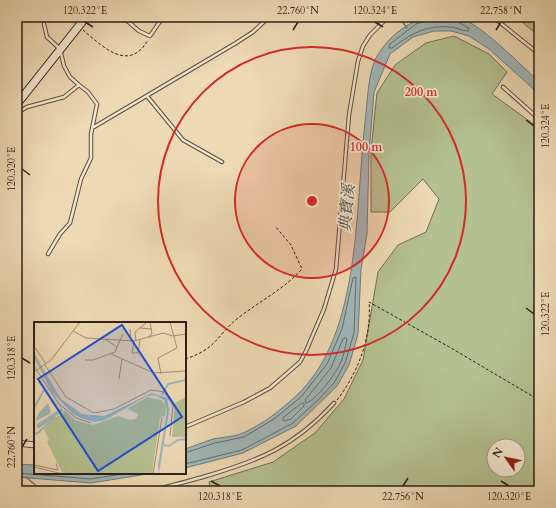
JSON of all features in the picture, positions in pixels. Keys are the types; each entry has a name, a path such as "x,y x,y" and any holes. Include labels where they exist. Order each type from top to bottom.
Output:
{"street":[{"path":"17,104 86,17"},
{"path":"17,443 34,445"}],"lane":[{"path":"123,17 139,31 150,36 163,17"},
{"path":"156,17 161,20"},
{"path":"93,127 236,43 252,32 269,17"},
{"path":"186,427 244,402 270,388 300,362 306,351 324,309 336,269 349,115 358,61 363,46 370,35 388,17"},
{"path":"493,17 539,54"},
{"path":"44,24 48,37 60,49 70,77 88,92 97,104 91,134 91,158 82,179 70,223 60,234 48,254"},
{"path":"17,113 27,107 64,97 80,85"},
{"path":"503,87 539,119"},
{"path":"147,96 183,140 222,162"},
{"path":"146,491 162,489 247,464 291,442 322,416 334,403"}],"path":[{"path":"78,26 106,50 119,56 132,55 142,50 150,36"},
{"path":"186,359 204,352 237,319 269,298 294,278 302,269 292,245 275,226"},
{"path":"334,403 345,389 361,355 368,324 369,302 539,400"}],"green space":[{"path":"516,17 539,17 539,36"},
{"path":"454,36 489,54 507,72 492,94 539,128 539,491 210,491 209,482 273,462 315,433 344,399 363,360 378,272 398,245 426,232 439,199 423,179 390,212 371,212 371,151 377,93 395,65 426,43"}],"water":[{"path":"446,16 466,20 500,45 539,82 539,94 489,49 469,36 451,31 434,31 413,37 390,54 374,92 369,154 367,234 361,269 358,334 349,365 337,386 296,426 243,453 186,468 186,449 213,439 240,434 265,421 297,395 318,369 334,338 344,304 352,267 367,99 369,82 375,60 384,46 396,33 426,17"},
{"path":"17,464 34,465 34,474 148,474 91,483 17,477"}],"waterway":[{"path":"399,17 407,28"},
{"path":"26,477 40,489"}],"water label":[{"name":"典寶溪","path":"347,208"}]}
